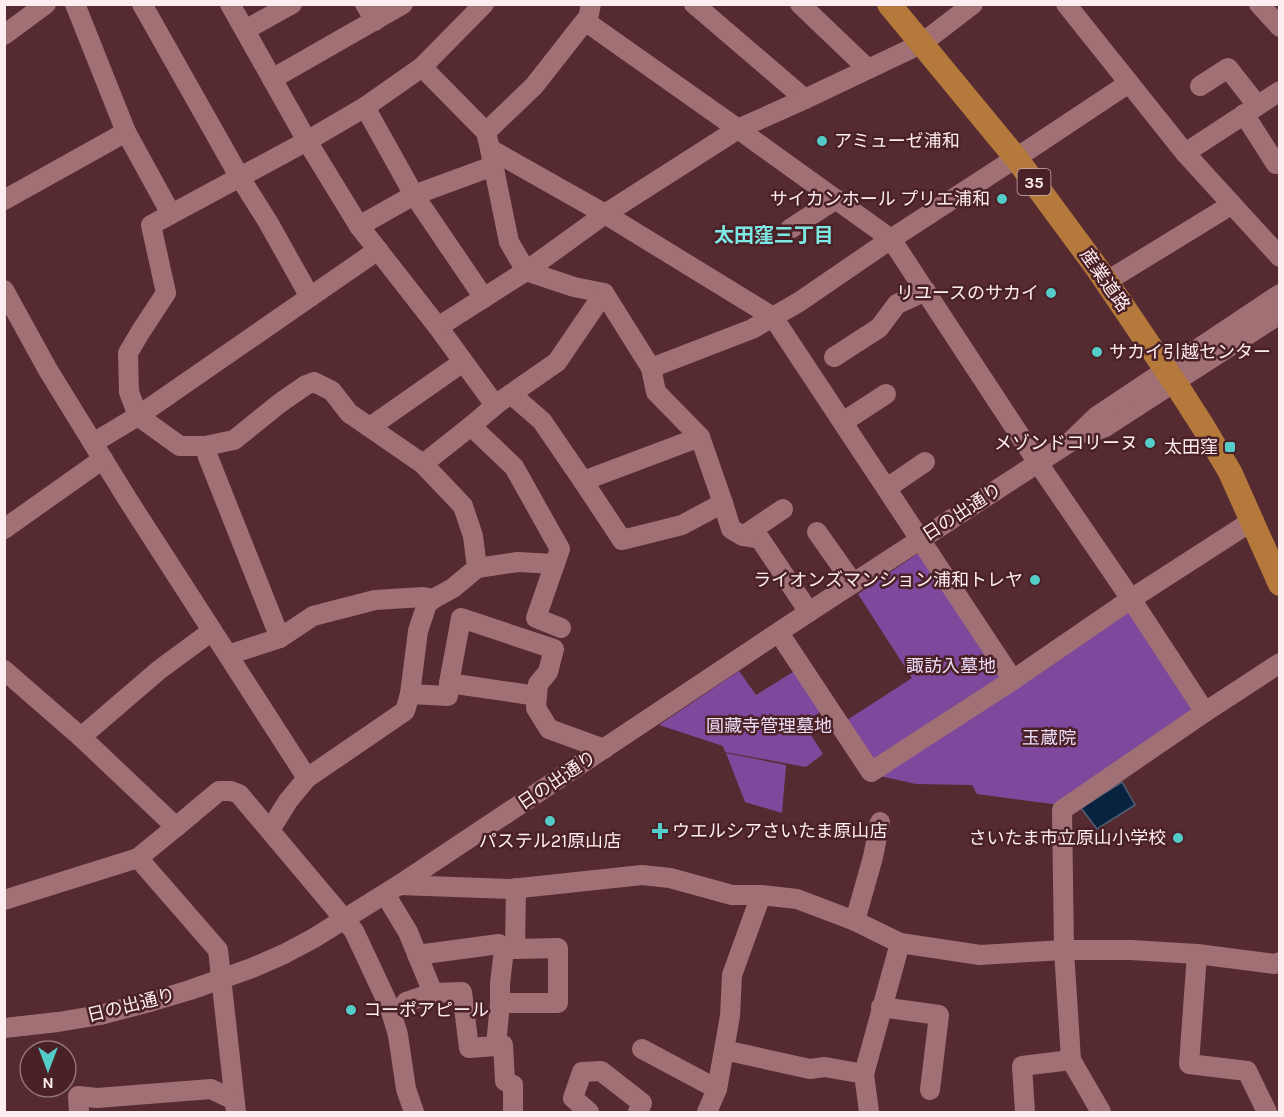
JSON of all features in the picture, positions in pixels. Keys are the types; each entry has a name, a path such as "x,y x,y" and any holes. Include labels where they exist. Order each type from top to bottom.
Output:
{"main road":[{"name":"産業道路","path":"889,4 1016,158 1107,282 1204,428 1230,472 1280,584"}],"street":[{"path":"4,35 46,4"},
{"path":"75,4 126,132 171,214"},
{"path":"142,4 310,297"},
{"path":"231,4 307,141 359,226 463,362 503,400 542,421 622,540 682,525 723,503"},
{"path":"245,30 292,4"},
{"path":"272,79 370,13 403,4"},
{"path":"477,568 473,536 463,506 423,464 350,413 332,392 314,382 280,403 234,440 205,446 180,446 138,416 129,392 128,353 166,292 151,225 307,141 365,106 422,67 484,4"},
{"path":"694,4 805,99"},
{"path":"800,4 868,69"},
{"path":"438,327 525,271 605,214 738,129 921,44 974,4"},
{"path":"1066,4 1185,153 1280,256"},
{"path":"1259,4 1280,27"},
{"path":"359,226 490,149 534,86 585,21 587,12 738,129 891,239 1205,712"},
{"path":"422,67 490,149 605,214 773,317 1014,680"},
{"path":"1200,86 1228,68 1276,164 1280,162"},
{"path":"651,368 752,329 799,302 1129,83"},
{"path":"1185,153 1280,91"},
{"path":"365,106 414,195 484,298"},
{"path":"4,200 126,132"},
{"path":"490,149 509,242 525,271 574,287 604,292 651,368 656,392 700,437 731,529 743,536 760,539 809,612"},
{"path":"790,230 836,199"},
{"path":"1107,282 1231,205"},
{"path":"4,529 138,416 378,250"},
{"path":"4,290 48,370 98,451 307,778"},
{"path":"834,357 879,328 897,304 926,291"},
{"path":"423,464 503,400 557,362 604,292"},
{"name":"日の出通り","path":"4,1028 100,1015 153,1001 252,968 284,954 345,920 921,538 1070,442 1105,427 1280,294"},
{"name":"日の出通り","path":"1170,376 1280,314"},
{"path":"370,427 463,362"},
{"path":"843,422 886,394"},
{"path":"471,426 514,467 560,549 536,618 561,628"},
{"path":"583,481 700,437"},
{"path":"205,446 280,638"},
{"path":"887,488 925,462"},
{"path":"743,536 783,509"},
{"path":"779,633 871,772 1014,680 1131,599 1252,521"},
{"path":"817,532 853,583"},
{"path":"270,830 288,801 307,778 405,711 410,694 417,631 427,604 453,588 477,568 518,562 555,564"},
{"path":"228,655 280,638 313,616 375,600 423,597 433,599"},
{"path":"410,694 448,696 461,618 554,649 548,672 538,684 536,708 549,729 604,749"},
{"path":"81,737 159,670 212,631"},
{"path":"1101,1113 1071,1060 1064,950 1062,810 1280,663"},
{"path":"4,670 81,737 176,828"},
{"path":"449,683 537,696"},
{"path":"4,900 138,858 219,791 239,794 354,931 390,1008 399,1035 406,1089 414,1113"},
{"path":"855,921 880,822"},
{"path":"138,858 218,950 235,1106"},
{"path":"433,993 392,890 516,888 642,875 670,878 732,895 797,899 855,921 900,943 980,955 1064,950 1131,950 1197,954 1275,964 1280,962"},
{"path":"496,1044 500,984 510,949 516,888"},
{"path":"707,1113 717,1089 730,1016 732,975 761,895"},
{"path":"869,1113 864,1074 900,943"},
{"path":"417,955 499,944 510,949 558,948 558,1003 500,1003"},
{"path":"1197,954 1189,1064 1247,1071 1263,1111"},
{"path":"406,1002 433,993 462,992 469,1048 503,1045 505,1081 513,1085 518,1111"},
{"path":"881,1007 939,1015 930,1090"},
{"path":"642,1049 717,1089"},
{"path":"724,1050 810,1069 825,1067 864,1074"},
{"path":"1025,1113 1023,1066 1071,1060"},
{"path":"589,1113 573,1098 582,1072 601,1071 642,1103 638,1113"},
{"path":"79,1113 78,1096 98,1098 211,1089 235,1106"}],"green space":[{"name":"諏訪入墓地","path":"923,550 1007,679 876,765 844,722 912,678 858,594"},
{"name":"玉蔵院","path":"1131,609 1199,710 1060,805 977,794 972,785 916,784 880,776"},
{"name":"圓藏寺管理墓地","path":"796,670 823,710 804,724 823,754 806,767 725,752 723,746 659,725 739,671 756,695"},
{"path":"726,753 786,765 782,813 745,802"}],"water":[{"path":"1122,782 1135,805 1097,829 1081,808"}],"place":[{"name":"アミューゼ浦和","path":"822,141"},
{"name":"サイカンホール プリエ浦和","path":"1002,199"},
{"name":"リユースのサカイ","path":"1051,293"},
{"name":"サカイ引越センター","path":"1097,352"},
{"name":"メゾンドコリーヌ","path":"1150,443"},
{"name":"太田窪","path":"1230,447"},
{"name":"ライオンズマンション浦和トレヤ","path":"1035,580"},
{"name":"パステル21原山店","path":"550,821"},
{"name":"ウエルシアさいたま原山店","path":"660,831"},
{"name":"さいたま市立原山小学校","path":"1178,838"},
{"name":"コーポアピール","path":"351,1010"}],"district":[{"name":"太田窪三丁目","path":"774,235"}]}
